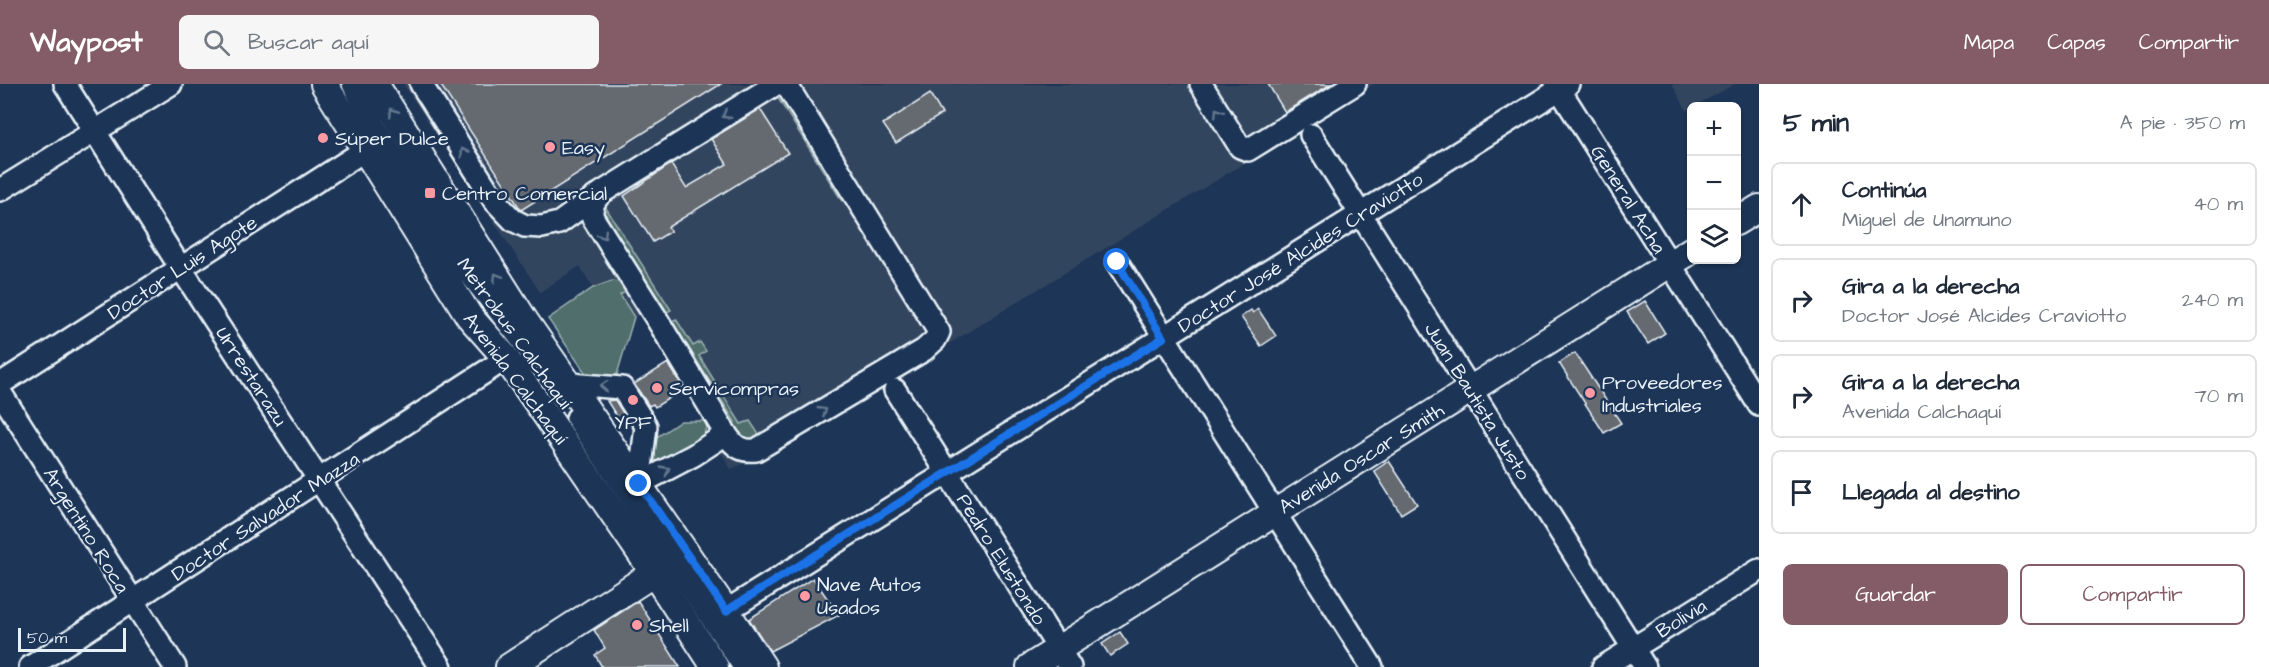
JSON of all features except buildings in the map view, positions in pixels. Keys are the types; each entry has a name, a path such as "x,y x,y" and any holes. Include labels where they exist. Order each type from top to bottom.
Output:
{"main road":[{"name":"Avenida Calchaquí","path":"324,84 354,156 469,316 623,496 669,562 719,666"},
{"name":"Avenida Calchaquí","path":"375,84 568,384 623,496 669,562 726,611 763,667"},
{"path":"1741,219 1759,207"},
{"name":"Avenida Oscar Smith","path":"1030,667 1064,658 1274,513 1687,252"},
{"path":"469,316 492,367 591,504 598,509 623,496"},
{"path":"509,667 669,562"}],"street":[{"name":"Urrestarazu","path":"65,84 180,267 441,667"},
{"path":"0,190 171,84"},
{"name":"Metrobus Calchaquí","path":"341,84 375,143 479,307 623,496"},
{"name":"Metrobus Calchaquí","path":"353,84 374,126 466,269 529,346 623,496"},
{"path":"421,84 494,200 513,220 525,226 542,227 559,223 601,193 776,84"},
{"path":"601,193 592,207 593,218 726,434 740,449 756,450 924,350 935,340 939,332 786,84"},
{"path":"1201,84 1243,149 1252,148 1355,84"},
{"name":"Doctor José Alcides Craviotto","path":"726,611 1561,86"},
{"name":"General Acha","path":"1561,86 1759,405"},
{"name":"Juan Bautista Justo","path":"1311,135 1645,667"},
{"name":"Doctor Luis Agote","path":"0,384 354,156"},
{"path":"1117,262 1372,667"},
{"name":"Doctor Salvador Mazza","path":"30,667 492,367"},
{"path":"568,384 622,388 646,426 623,496"},
{"name":"Pedro Elustondo","path":"895,390 1064,658"},
{"name":"Argentino Roca","path":"0,392 175,667"},
{"path":"623,496 726,434"},
{"path":"669,562 744,667"},
{"name":"Bolivia","path":"1603,667 1759,570"}],"shaded area":[{"path":"403,84 1374,84 772,452 731,469 722,454 714,453 698,463 688,446 704,434 708,421 640,314 634,317 612,281 593,288 580,266 540,292"},
{"path":"1672,84 1735,84 1702,102 1687,102 1687,111"}],"green space":[{"path":"781,92 847,198 842,201 776,95"},
{"path":"606,208 671,310 667,312 602,211"},
{"path":"612,281 620,282 627,291 620,295 634,317 616,378 589,378 548,319 593,288"},
{"path":"676,319 693,346 700,342 706,351 699,356 741,424 750,421 762,439 746,440 729,428 735,422 672,321"},
{"path":"681,421 708,421 704,434 656,466 654,439"}],"place":[{"name":"Súper Dulce","path":"323,138"},
{"name":"Easy","path":"550,147"},
{"name":"Centro Comercial","path":"430,193"},
{"name":"Servicompras","path":"657,388"},
{"name":"Proveedores Industriales","path":"1590,393"},
{"name":"YPF","path":"633,400"},
{"name":"Nave Autos Usados","path":"805,596"},
{"name":"Shell","path":"637,625"}],"route":[{"path":"639,484 726,611 1163,338 1117,262"}]}
